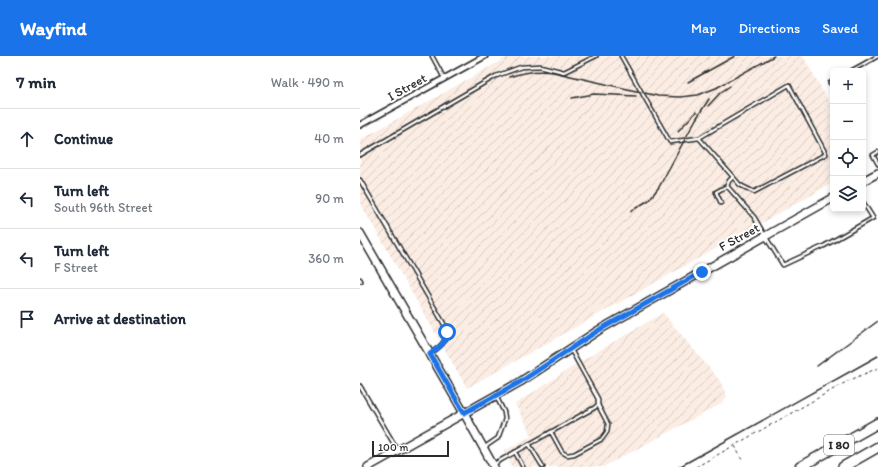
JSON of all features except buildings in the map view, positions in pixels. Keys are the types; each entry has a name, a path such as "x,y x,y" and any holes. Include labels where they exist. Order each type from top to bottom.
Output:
{"highway":[{"name":"I 80","path":"800,467 878,423"},
{"name":"I 80","path":"843,467 878,448"}],"street":[{"name":"I Street","path":"360,125 485,56"},
{"path":"866,179 878,173"},
{"name":"F Street","path":"368,467 496,396 599,330 830,200"},
{"path":"361,236 464,413 493,466"}],"lane":[{"path":"432,56 444,78"},
{"path":"360,155 496,76 521,67 540,66 564,72 596,56"},
{"path":"621,56 670,142 699,138 789,85 826,154 754,192 740,185 699,138"},
{"path":"856,68 878,56"},
{"path":"878,152 873,155 878,164"},
{"path":"721,203 716,192 727,186 733,177"},
{"path":"360,180 444,324 447,332 446,339 430,354"},
{"path":"727,186 754,217 764,236 783,264 824,246 873,218 866,207"},
{"path":"551,432 562,452 567,455 574,454 602,439 607,432 608,424 598,405 598,400 570,348"},
{"path":"360,386 398,450"},
{"path":"484,448 498,438 505,419 504,412 496,396"},
{"path":"493,466 598,405"},
{"path":"530,444 543,467"},
{"path":"515,452 524,467"}],"path":[{"path":"696,467 848,381 878,368"},
{"path":"734,445 742,460"}],"shaded area":[{"path":"509,56 803,56 830,104 830,185 467,388 360,203 360,140"},
{"path":"663,313 720,381 727,397 721,404 603,467 512,467 504,451 532,436 515,404 583,360"}],"railway":[{"path":"688,82 735,56"},
{"path":"509,77 531,72 553,72 658,96 680,97 698,95 716,88 774,56"},
{"path":"708,106 721,92 730,86"},
{"path":"572,98 594,94 636,96"},
{"path":"631,211 649,200 659,187 696,119 709,99"},
{"path":"678,131 696,112"},
{"path":"817,366 878,321"},
{"path":"679,467 878,356"}],"route":[{"path":"447,332 446,339 430,354 464,413 520,382 599,330 702,272"}]}
